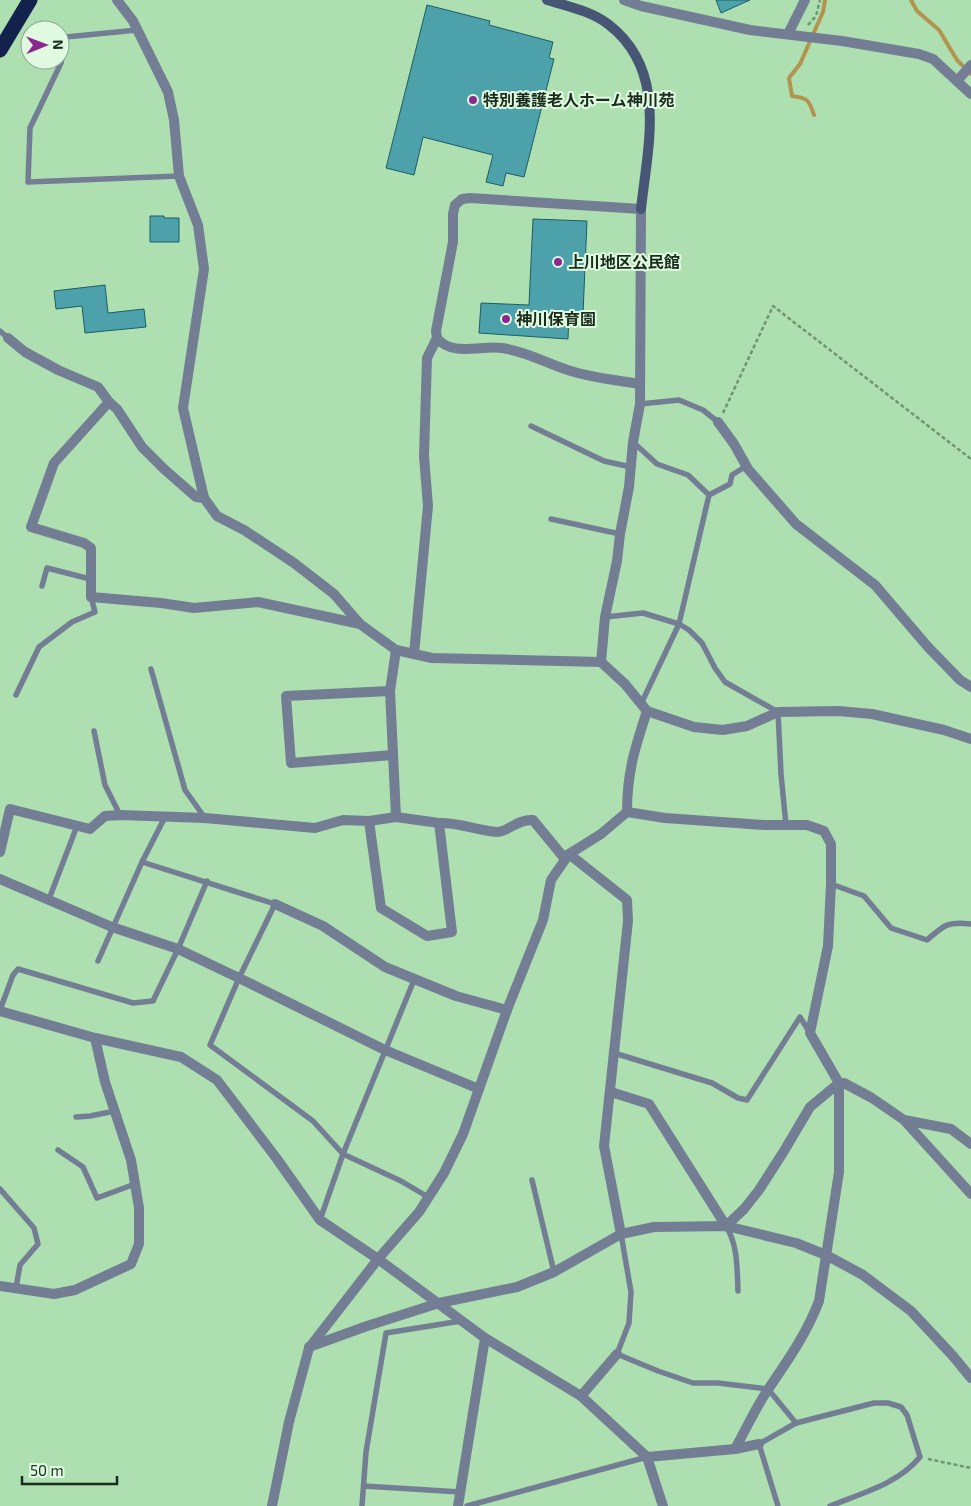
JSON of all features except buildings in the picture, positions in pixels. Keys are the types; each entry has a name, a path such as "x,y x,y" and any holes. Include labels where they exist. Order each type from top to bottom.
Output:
{"highway":[{"path":"0,50 30,0"}],"street":[{"path":"117,0 133,21 168,92 174,120 179,176 198,226 204,270 183,408 204,498 217,516 244,530 294,563 334,594 360,624 396,650 405,653 432,658 601,662 625,684 644,707 694,727 723,730 748,726 778,712 838,711 872,714 944,730 971,739"},
{"path":"547,0 589,13 607,23 624,40 639,61 650,99 651,121 641,209 640,404 633,442 628,496 605,617 601,662"},
{"path":"624,0 641,6 750,30 902,50 919,54 933,59 971,94"},
{"path":"788,34 806,0"},
{"path":"957,81 971,64"},
{"path":"640,384 572,372 500,347 450,348 442,344 437,338 436,331 453,242 453,214 455,205 462,199 641,209"},
{"path":"4,335 25,352 58,370 98,387 117,409 142,447 196,496 204,498"},
{"path":"414,654 428,506 424,456 427,358 437,338"},
{"path":"109,402 54,463 30,526 84,542 91,548 91,597 194,608 258,602 360,624"},
{"path":"718,422 734,444 746,466 796,524 875,585 928,647 960,680 971,687"},
{"path":"396,650 390,691 396,817"},
{"path":"390,691 286,696 291,763 393,755"},
{"path":"627,812 627,788 630,767 644,707"},
{"path":"0,852 10,809 90,829 105,816 120,815 205,818 315,828 343,820 369,821 396,817 450,823 499,832 525,819 533,820 567,857 627,900 628,921 604,1146 621,1234"},
{"path":"272,1506 289,1422 308,1348 378,1259 418,1212 452,1158 463,1134 507,1010 543,920 551,880 567,857 601,834 627,812 666,818 807,825 824,831 831,844 828,946 810,1033 839,1083 839,1172 819,1301 812,1320 792,1355 768,1389 735,1449"},
{"path":"369,821 381,908 427,936 452,932 439,823"},
{"path":"0,878 112,927 178,949 385,1050 479,1089"},
{"path":"275,904 323,926 385,967 456,996 507,1010"},
{"path":"0,1010 95,1038 181,1057 217,1080 277,1159 320,1220 378,1259 485,1338 581,1396 647,1457 663,1506"},
{"path":"0,1286 54,1294 75,1290 131,1264 139,1244 139,1208 131,1160 114,1111 95,1038"},
{"path":"726,1226 744,1209 759,1190 810,1107 839,1083 844,1082 904,1120 971,1194"},
{"path":"611,1092 649,1104 726,1226"},
{"path":"904,1120 951,1129 971,1144"},
{"path":"308,1348 367,1326 439,1304 517,1287 554,1272 621,1234 654,1227 726,1226 796,1243 826,1254 863,1275 911,1311 971,1378"},
{"path":"458,1506 485,1338"},
{"path":"581,1396 617,1354"},
{"path":"647,1457 735,1449 759,1444"}],"lane":[{"path":"137,30 66,37 62,63 30,128 28,182 179,176"},
{"path":"640,404 679,400 703,410 718,422"},
{"path":"531,426 604,461 631,467"},
{"path":"633,442 657,464 688,475 709,495"},
{"path":"644,707 680,624 709,495 730,484 732,475 746,466"},
{"path":"551,519 620,534"},
{"path":"42,586 47,568 90,579"},
{"path":"16,696 39,647 72,622 95,612 91,597"},
{"path":"605,617 643,613 680,624 702,643 715,668 725,682 778,712 786,825"},
{"path":"152,669 185,790 205,818"},
{"path":"94,730 105,784 120,815"},
{"path":"98,962 142,862 165,817"},
{"path":"49,899 77,826"},
{"path":"142,862 275,904 239,978 210,1045 313,1121 343,1154 401,1181 428,1197"},
{"path":"0,1010 13,975 18,969 133,1002 153,1001 207,881"},
{"path":"831,884 864,896 891,928 927,940 942,927 955,922 971,924"},
{"path":"320,1220 343,1154 414,980"},
{"path":"614,1053 712,1084 738,1098 747,1100 800,1017 810,1033"},
{"path":"76,1117 114,1111"},
{"path":"58,1150 83,1167 97,1198 135,1184"},
{"path":"532,1180 554,1272"},
{"path":"0,1189 34,1228 38,1244 20,1265 16,1288"},
{"path":"726,1226 732,1236 738,1291"},
{"path":"621,1234 631,1292 629,1323 617,1354 693,1383 718,1383 768,1389 796,1423"},
{"path":"362,1506 368,1442 386,1333 461,1321"},
{"path":"778,1506 759,1444 796,1423 874,1403 888,1403 901,1407 907,1415 920,1457 912,1466 891,1481 830,1506"},
{"path":"467,1506 647,1457"},
{"path":"364,1486 460,1492"}],"path":[{"path":"800,36 816,16 820,0"},
{"path":"718,422 773,306 971,460"},
{"path":"920,1457 971,1468"}],"waterway":[{"path":"814,115 807,101 792,96 789,78 800,64 823,12 825,0"},
{"path":"911,0 917,11 939,30 957,60 971,74"}],"place":[{"name":"特別養護老人ホーム神川苑","path":"473,100"},
{"name":"上川地区公民館","path":"558,262"},
{"name":"神川保育園","path":"506,319"}]}
